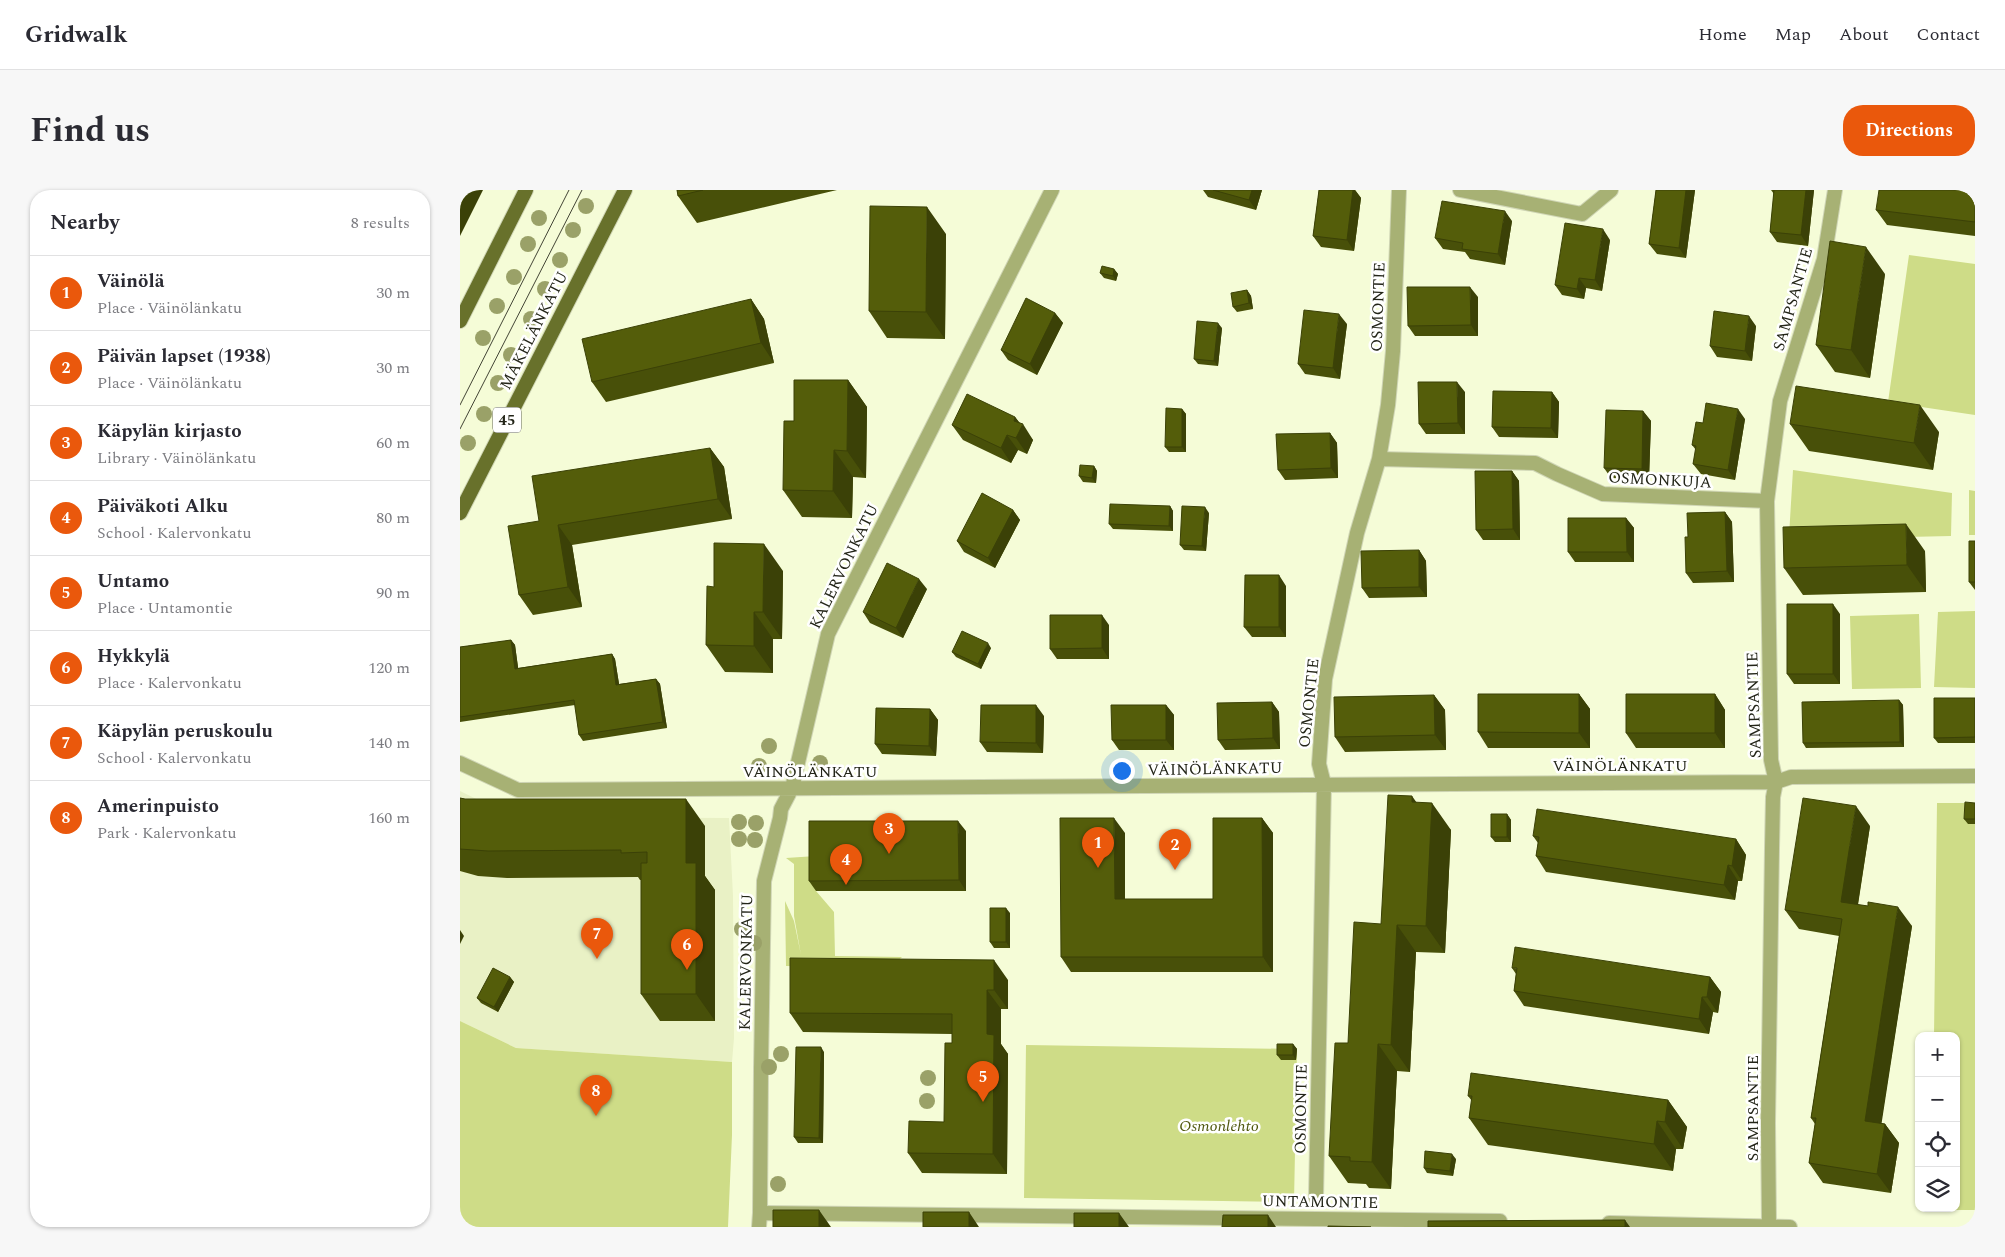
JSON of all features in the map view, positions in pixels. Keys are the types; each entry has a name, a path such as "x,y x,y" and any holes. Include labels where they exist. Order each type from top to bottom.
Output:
{"main road":[{"path":"460,321 526,190"},
{"name":"MÄKELÄNKATU","path":"460,513 625,190"}],"street":[{"name":"KALERVONKATU","path":"760,1220 760,1069 764,881 780,818 780,809 792,788 828,634 1052,190"},
{"name":"OSMONTIE","path":"1315,1223 1324,784 1319,764 1325,679 1357,533 1379,458 1388,405 1393,351 1400,190"},
{"path":"1460,190 1582,214 1611,190"},
{"name":"SAMPSANTIE","path":"1770,1226 1768,1123 1773,797 1776,782 1771,760 1767,501 1780,401 1824,259 1835,190"},
{"name":"OSMONKUJA","path":"1379,458 1535,463 1603,494 1767,501"},
{"name":"VÄINÖLÄNKATU","path":"460,762 518,790 1776,782 1791,777 1975,776"},
{"name":"UNTAMONTIE","path":"760,1220 1315,1223 1509,1221"},
{"path":"1596,1223 1790,1227"}],"shaded area":[{"path":"460,791 513,817 729,818 733,896 734,1038 732,1062 516,1048 460,1021"}],"green space":[{"path":"1909,255 1975,264 1975,415 1888,402"},
{"path":"1793,470 1952,493 1951,536 1818,539 1789,536"},
{"path":"1969,490 1975,491 1975,535 1969,535"},
{"path":"1975,611 1975,688 1934,687 1938,612"},
{"path":"1919,614 1921,688 1852,689 1850,616"},
{"path":"1937,803 1975,803 1975,1210 1960,1210 1960,1032 1934,1032"},
{"path":"816,856 816,891 834,912 835,956 902,957 890,968 786,966 785,901 794,921 801,955 794,916 794,864 786,858"},
{"path":"460,1021 516,1048 732,1062 732,1135 728,1227 460,1227"},
{"name":"Osmonlehto","path":"1026,1045 1297,1049 1294,1202 1024,1198"}],"building":[{"path":"677,190 703,190 678,196"},
{"path":"1213,190 1252,190 1249,200"},
{"path":"1319,190 1353,190 1347,240 1313,236"},
{"path":"1656,190 1686,190 1679,248 1649,244"},
{"path":"1774,190 1806,190 1801,235 1770,232"},
{"path":"1879,190 1975,190 1975,222 1876,210"},
{"path":"1442,201 1505,211 1498,254 1462,249 1463,243 1435,238"},
{"path":"870,206 927,207 926,312 869,311"},
{"path":"1565,223 1603,229 1595,280 1579,278 1577,289 1555,285"},
{"path":"1830,241 1866,247 1851,350 1816,345"},
{"path":"1102,266 1114,269 1113,276 1100,273"},
{"path":"1407,287 1470,287 1471,325 1408,326"},
{"path":"1247,290 1249,303 1233,307 1231,293"},
{"path":"1026,298 1055,313 1030,364 1001,350"},
{"path":"751,299 761,343 592,382 582,339"},
{"path":"1304,310 1339,314 1333,368 1298,364"},
{"path":"1714,311 1749,316 1745,351 1710,346"},
{"path":"1197,321 1218,323 1214,361 1194,359"},
{"path":"794,380 848,380 847,451 834,450 833,491 783,490 784,421 794,421"},
{"path":"1418,382 1457,382 1458,423 1419,424"},
{"path":"1796,386 1920,405 1914,443 1790,424"},
{"path":"1493,391 1552,392 1551,428 1492,427"},
{"path":"967,394 1015,417 1014,421 1023,424 1016,438 1007,435 1001,448 952,425"},
{"path":"1706,403 1738,409 1728,470 1693,464 1696,446 1692,445 1696,422 1703,423"},
{"path":"1166,408 1182,409 1182,447 1165,447"},
{"path":"1606,410 1643,411 1642,469 1604,468"},
{"path":"1330,433 1331,468 1278,470 1276,434"},
{"path":"710,448 718,499 558,525 568,587 519,595 508,526 539,521 532,476"},
{"path":"1080,465 1094,466 1092,478 1079,476"},
{"path":"1475,471 1512,471 1513,529 1476,530"},
{"path":"982,493 1013,510 988,558 957,541"},
{"path":"1110,504 1170,506 1169,526 1109,524"},
{"path":"1182,506 1205,507 1202,546 1180,545"},
{"path":"1725,512 1727,571 1686,573 1685,537 1688,537 1687,513"},
{"path":"1568,518 1626,518 1627,552 1568,552"},
{"path":"1906,524 1907,565 1784,568 1783,527"},
{"path":"1969,541 1975,541 1975,582 1969,582"},
{"path":"714,543 764,544 763,612 754,612 754,646 706,645 707,586 714,587"},
{"path":"1419,550 1419,587 1362,588 1361,551"},
{"path":"887,563 919,579 896,628 863,612"},
{"path":"1245,575 1279,575 1279,627 1244,627"},
{"path":"1787,604 1833,604 1833,674 1787,674"},
{"path":"1050,615 1102,615 1102,648 1050,649"},
{"path":"962,631 988,643 978,664 952,652"},
{"path":"511,640 515,669 612,654 616,685 656,679 663,722 579,735 574,700 460,717 460,647"},
{"path":"1478,694 1579,694 1579,733 1478,732"},
{"path":"1626,694 1715,694 1715,733 1626,733"},
{"path":"1434,695 1435,735 1335,737 1334,697"},
{"path":"1934,698 1975,698 1975,737 1934,738"},
{"path":"1899,700 1900,742 1803,743 1802,702"},
{"path":"1272,702 1273,738 1218,740 1217,703"},
{"path":"981,705 1036,705 1036,743 980,742"},
{"path":"1111,705 1166,705 1166,740 1112,740"},
{"path":"876,708 930,709 929,746 875,744"},
{"path":"1388,795 1412,796 1412,802 1432,803 1426,926 1397,925 1391,1045 1378,1044 1372,1162 1350,1161 1350,1157 1329,1156 1335,1043 1348,1043 1354,922 1381,924"},
{"path":"460,798 686,799 686,863 696,863 696,994 641,994 641,863 647,863 647,852 621,853 621,850 488,851 460,849"},
{"path":"1803,798 1856,806 1841,902 1868,906 1868,902 1898,907 1865,1121 1885,1124 1877,1174 1809,1163 1816,1118 1811,1118 1842,919 1785,910"},
{"path":"1965,802 1975,803 1975,819 1964,819"},
{"path":"1537,809 1736,839 1732,866 1728,865 1724,885 1536,856 1539,837 1533,836"},
{"path":"1491,814 1507,814 1507,837 1491,837"},
{"path":"1060,818 1114,818 1115,899 1213,899 1213,818 1262,818 1263,957 1061,957"},
{"path":"809,821 958,821 959,880 809,881"},
{"path":"990,908 1006,908 1006,942 990,942"},
{"path":"1515,947 1710,977 1707,997 1702,997 1699,1019 1514,991 1517,968 1512,968"},
{"path":"790,958 994,960 994,990 987,990 987,1034 994,1035 993,1154 908,1153 909,1121 944,1122 945,1043 952,1043 952,1014 790,1013"},
{"path":"493,968 510,977 494,1007 477,998"},
{"path":"1277,1044 1293,1044 1293,1055 1277,1055"},
{"path":"796,1047 821,1047 819,1138 794,1137"},
{"path":"1471,1073 1668,1100 1665,1122 1657,1121 1654,1144 1469,1118 1472,1096 1468,1096"},
{"path":"1425,1151 1452,1154 1450,1171 1424,1168"},
{"path":"773,1210 819,1210 819,1227 773,1227"},
{"path":"923,1212 969,1212 969,1227 923,1227"},
{"path":"1074,1213 1119,1213 1119,1227 1074,1227"},
{"path":"1223,1215 1268,1215 1268,1227 1222,1227"},
{"path":"1625,1220 1625,1227 1428,1227 1428,1221"},
{"path":"1328,1226 1371,1227 1328,1227"}],"tram line":[{"path":"460,405 569,190"},
{"path":"460,429 582,190"}],"place":[{"name":"Käpylän kirjasto","path":"889,854"},
{"name":"Väinölä","path":"1098,868"},
{"name":"Päivän lapset (1938)","path":"1175,870"},
{"name":"Päiväkoti Alku","path":"846,885"},
{"name":"Käpylän peruskoulu","path":"597,959"},
{"name":"Hykkylä","path":"687,970"},
{"name":"Untamo","path":"983,1102"},
{"name":"Amerinpuisto","path":"596,1116"}]}
